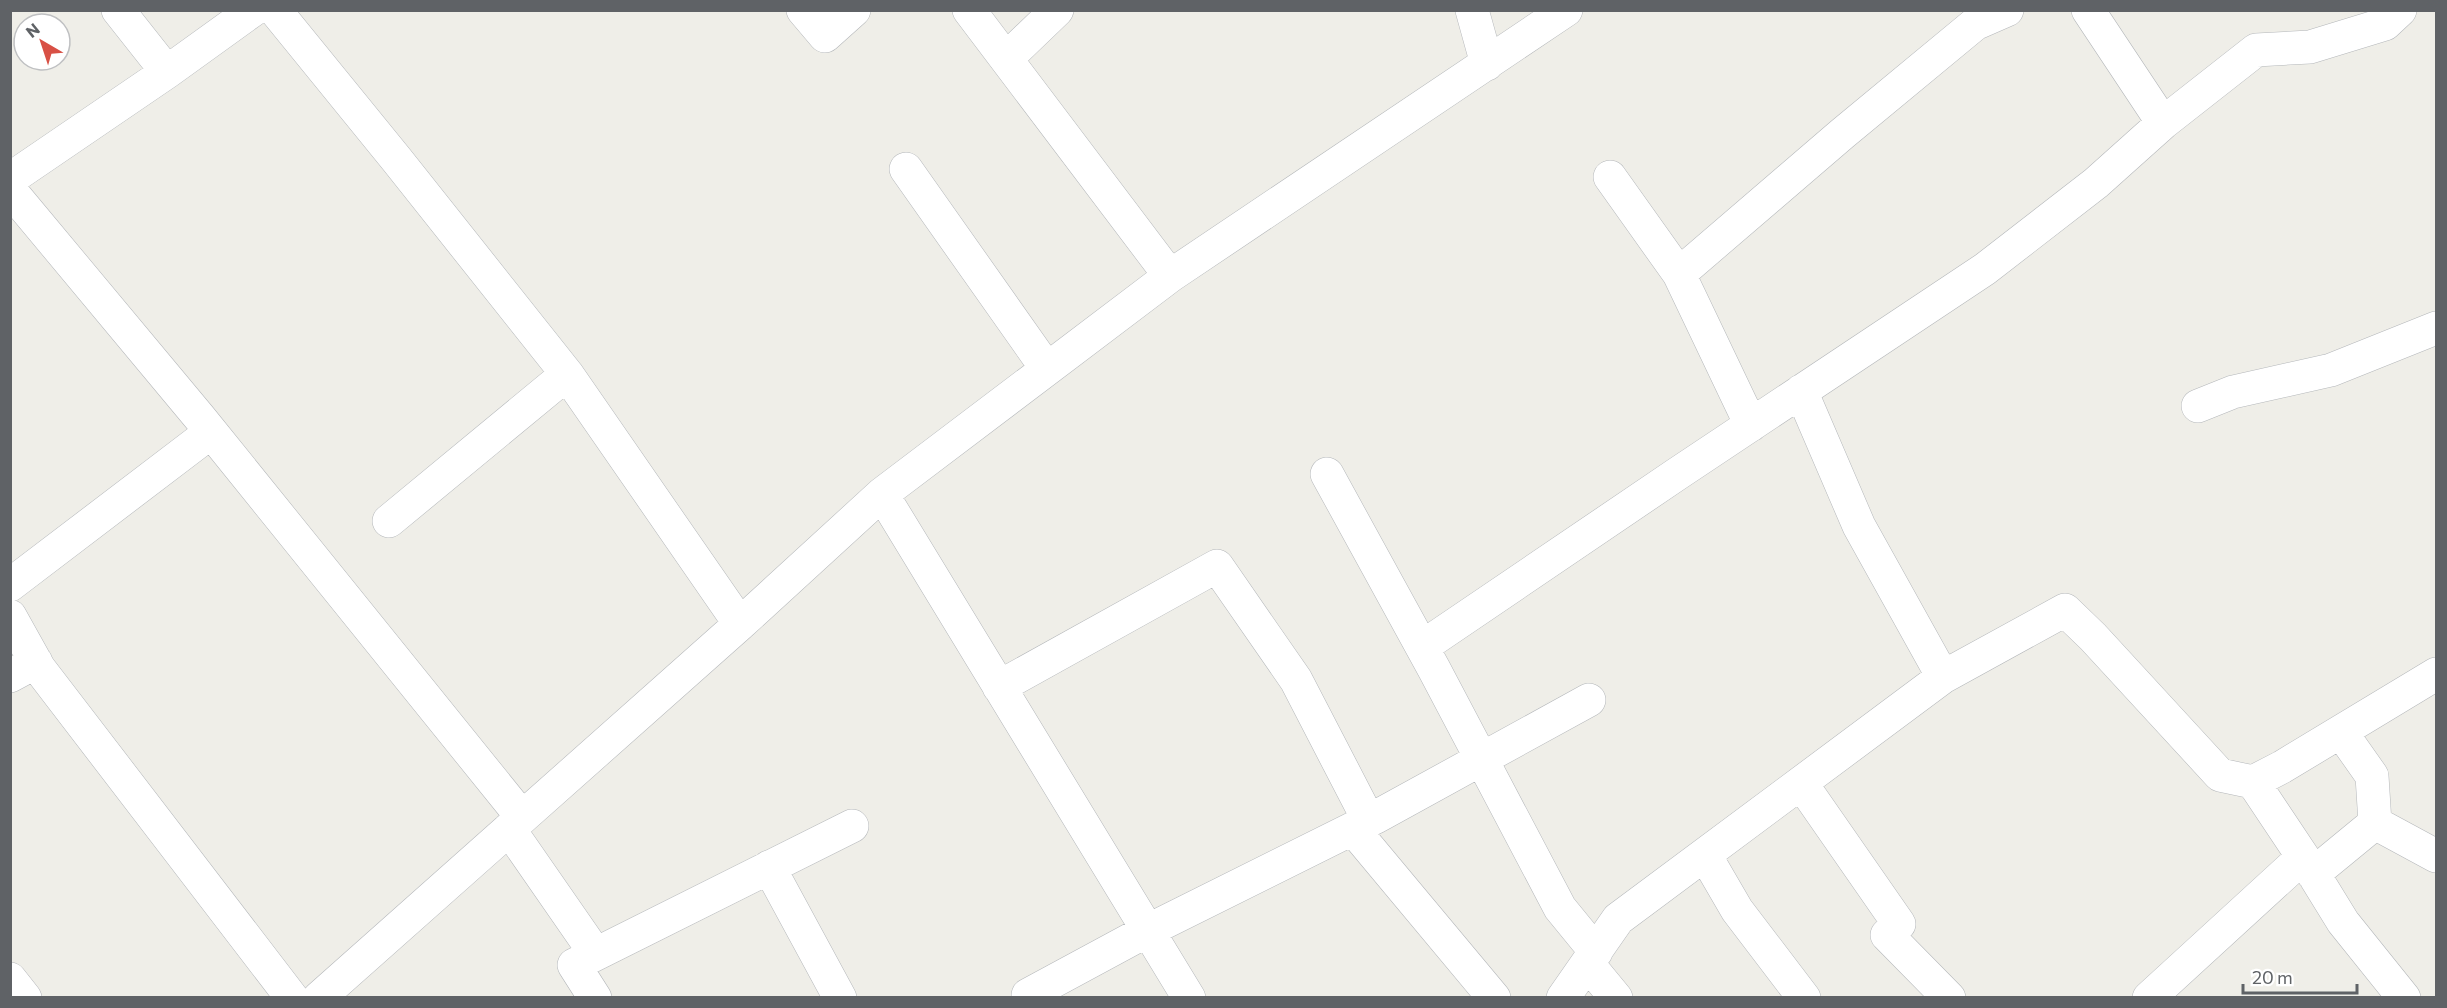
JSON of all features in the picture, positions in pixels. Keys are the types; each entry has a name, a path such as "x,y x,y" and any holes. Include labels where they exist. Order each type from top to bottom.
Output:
{"street":[{"path":"118,10 167,72"},
{"path":"10,179 253,10"},
{"path":"275,10 567,374 740,624"},
{"path":"804,10 825,36 854,10"},
{"path":"969,10 1170,276"},
{"path":"1006,58 1057,10"},
{"path":"1472,10 1487,64"},
{"path":"318,998 740,624 882,494 1170,276 1566,10"},
{"path":"1679,274 1975,24 2007,10"},
{"path":"2088,10 2163,123"},
{"path":"1422,647 1985,269 2096,183 2163,123 2256,50 2310,46 2385,24 2400,10"},
{"path":"906,169 1047,369"},
{"path":"1610,177 1679,274 1751,425"},
{"path":"10,190 211,432 515,823 595,953"},
{"path":"2198,406 2232,392 2331,370 2436,328"},
{"path":"389,520 567,374"},
{"path":"1802,391 1859,526 1943,677"},
{"path":"10,585 211,432"},
{"path":"1327,474 1422,647 1560,908 1616,998"},
{"path":"882,494 1189,998"},
{"path":"999,687 1217,566 1296,680 1361,825 1494,998"},
{"path":"1563,998 1618,919 1943,677 2065,610 2093,637 2220,776 2253,782 2282,767 2436,674"},
{"path":"10,616 23,669 292,998"},
{"path":"1029,998 1028,995 1148,931 1361,825 1589,700"},
{"path":"2341,732 2372,776 2375,823"},
{"path":"2253,782 2343,922 2404,998"},
{"path":"1801,783 1899,924 1887,935 1949,998"},
{"path":"2375,823 2436,856"},
{"path":"2149,998 2308,865 2375,823"},
{"path":"595,998 574,965 852,826"},
{"path":"1705,855 1737,910 1804,998"},
{"path":"769,867 840,998"},
{"path":"10,979 25,998"}]}
